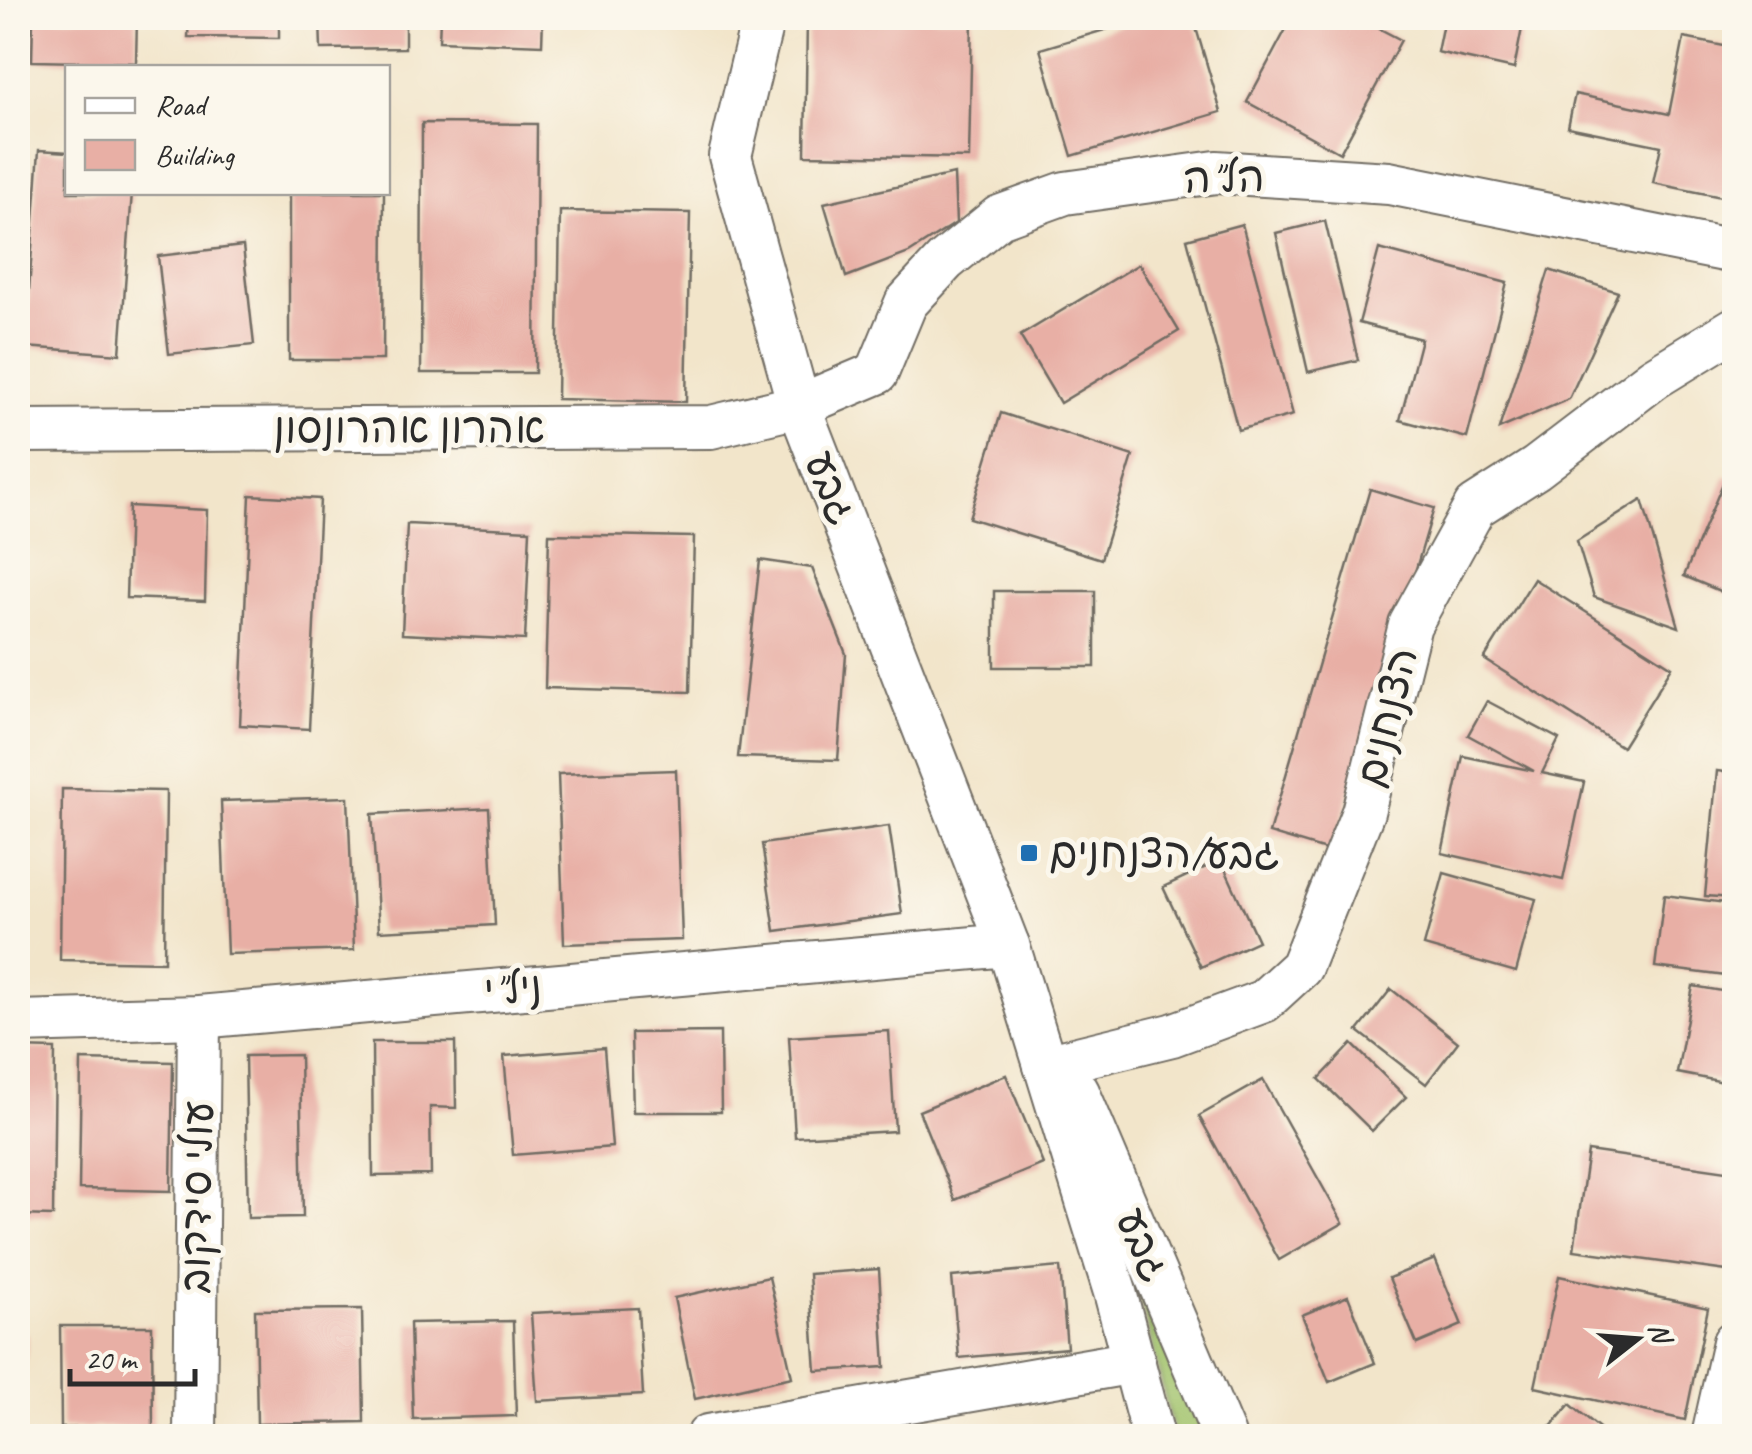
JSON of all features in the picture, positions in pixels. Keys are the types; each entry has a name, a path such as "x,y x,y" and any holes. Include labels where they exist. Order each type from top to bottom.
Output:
{"street":[{"name":"גבע","path":"763,18 730,156 799,406 1054,1063 1224,1436"},
{"name":"הל\"ה","path":"799,406 877,372 906,303 945,262 999,218 1065,193 1216,172 1389,182 1734,252"},
{"name":"הצנחנים","path":"1054,1063 1172,1034 1264,1001 1302,967 1363,812 1410,625 1475,507 1536,468 1654,378 1734,329"},
{"name":"אהרון אהרונסון","path":"18,431 711,426 799,406"},
{"name":"ניל\"י","path":"18,1022 200,1016 1008,946"},
{"name":"עולי סידקוב","path":"195,1436 200,1016"},
{"name":"גבע","path":"1054,1063 1152,1436"},
{"path":"1713,1436 1734,1342"},
{"path":"708,1436 1134,1362"}],"green space":[{"path":"1132,1263 1206,1436 1174,1436"}],"building":[{"path":"33,18 137,18 136,63 32,61"},
{"path":"189,18 279,18 279,38 188,37"},
{"path":"320,18 405,18 405,48 321,49"},
{"path":"440,18 543,18 542,45 439,41"},
{"path":"807,18 972,18 969,158 805,155"},
{"path":"1145,18 1193,18 1221,112 1072,156 1040,49"},
{"path":"1292,18 1359,18 1401,40 1340,153 1247,102"},
{"path":"1444,18 1524,18 1514,69 1437,52"},
{"path":"1684,38 1734,48 1731,199 1653,183 1661,146 1568,127 1575,94 1669,114"},
{"path":"422,123 537,124 535,373 421,373"},
{"path":"39,150 65,152 65,195 132,195 120,354 25,347"},
{"path":"954,174 956,223 909,253 846,277 824,203"},
{"path":"289,195 384,195 383,360 289,360"},
{"path":"560,211 690,213 686,402 557,399"},
{"path":"1325,221 1358,360 1308,372 1276,233"},
{"path":"1242,224 1293,415 1238,430 1187,239"},
{"path":"243,246 254,345 169,354 158,256"},
{"path":"1379,249 1507,283 1467,438 1400,420 1421,339 1359,323"},
{"path":"1139,264 1179,331 1060,403 1020,336"},
{"path":"1549,270 1618,292 1569,399 1499,429"},
{"path":"1001,413 1133,456 1101,559 969,518"},
{"path":"1726,476 1734,479 1734,597 1684,576"},
{"path":"1370,489 1434,508 1332,852 1269,833"},
{"path":"250,495 320,499 309,729 240,725"},
{"path":"1642,500 1679,627 1594,597 1577,541"},
{"path":"129,506 207,510 205,601 126,598"},
{"path":"407,524 530,530 525,640 402,634"},
{"path":"549,534 694,537 690,692 545,688"},
{"path":"760,560 812,568 846,654 838,760 738,757"},
{"path":"1534,579 1672,667 1622,747 1484,659"},
{"path":"994,591 1095,591 1095,667 994,667"},
{"path":"1487,701 1559,739 1542,773 1584,782 1563,880 1442,853 1463,756 1534,771 1468,735"},
{"path":"676,770 682,940 564,944 558,774"},
{"path":"1717,771 1734,773 1734,898 1705,896"},
{"path":"62,789 166,791 164,962 60,960"},
{"path":"348,797 354,950 227,954 221,801"},
{"path":"489,808 495,925 379,931 372,814"},
{"path":"889,826 902,914 775,931 762,844"},
{"path":"1221,860 1258,941 1201,967 1163,887"},
{"path":"1444,873 1536,899 1516,972 1424,946"},
{"path":"1664,895 1734,904 1734,977 1655,967"},
{"path":"1693,986 1734,993 1734,1084 1677,1073"},
{"path":"1391,989 1458,1042 1426,1084 1358,1031"},
{"path":"889,1031 895,1131 795,1137 789,1037"},
{"path":"720,1032 721,1112 633,1112 631,1033"},
{"path":"372,1042 455,1042 456,1108 430,1107 431,1175 373,1176"},
{"path":"1352,1044 1406,1097 1372,1131 1319,1079"},
{"path":"18,1048 55,1049 53,1216 18,1215"},
{"path":"604,1048 612,1147 513,1155 504,1056"},
{"path":"300,1055 303,1217 248,1218 245,1056"},
{"path":"81,1060 173,1062 171,1191 79,1189"},
{"path":"1006,1075 1043,1164 955,1200 919,1111"},
{"path":"1263,1080 1343,1223 1279,1260 1199,1116"},
{"path":"1588,1151 1734,1172 1727,1271 1574,1250"},
{"path":"1435,1259 1462,1325 1417,1344 1389,1278"},
{"path":"1060,1267 1067,1348 959,1358 952,1277"},
{"path":"879,1269 885,1367 816,1371 809,1274"},
{"path":"1559,1276 1708,1308 1685,1420 1535,1387"},
{"path":"769,1277 792,1377 695,1399 674,1298"},
{"path":"1348,1296 1375,1363 1329,1382 1302,1315"},
{"path":"638,1308 643,1395 537,1401 531,1313"},
{"path":"362,1309 364,1422 257,1424 255,1310"},
{"path":"513,1321 516,1416 413,1419 410,1323"},
{"path":"60,1326 152,1326 153,1427 61,1428"},
{"path":"18,1333 28,1334 20,1425 18,1425"},
{"path":"1570,1404 1609,1436 1543,1436"}],"place":[{"name":"גבע/הצנחנים","path":"1029,853"}]}
